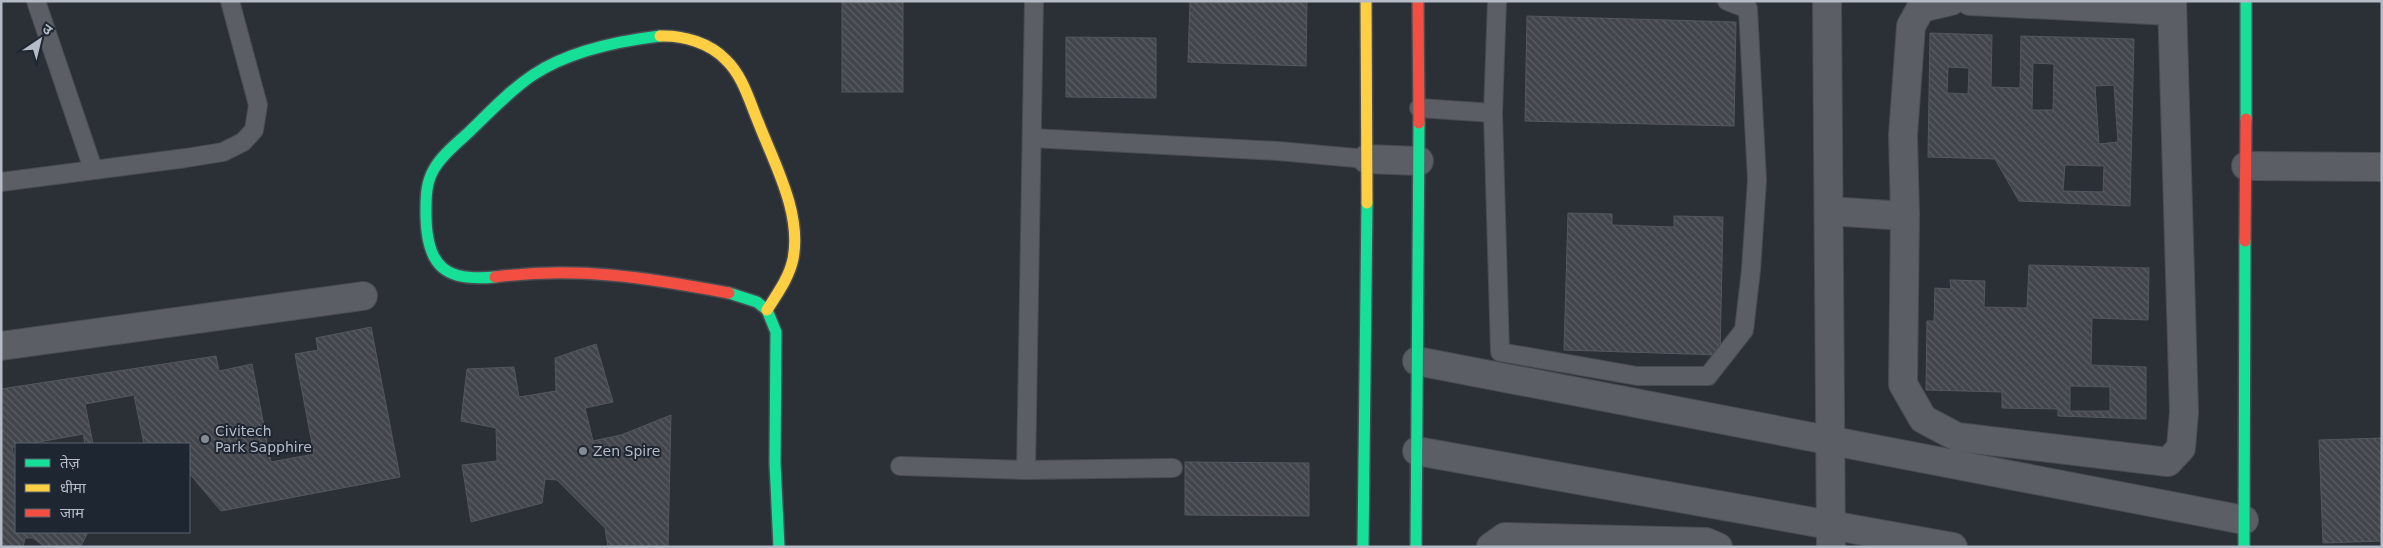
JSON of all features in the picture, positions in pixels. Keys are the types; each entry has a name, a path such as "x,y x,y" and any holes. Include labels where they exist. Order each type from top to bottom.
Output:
{"street":[{"path":"1363,547 1367,159 1366,1"},
{"path":"1416,547 1419,161 1418,1"},
{"path":"1827,1 1832,536"},
{"path":"1951,1 1921,8 1911,26 1903,135 1905,216 1903,384 1923,419 1957,437 2168,462 2181,448 2184,412 2172,6 1970,1"},
{"path":"2244,547 2246,1"},
{"path":"767,310 788,275 794,254 793,226 781,179 740,82 727,60 696,42 675,36 640,38 559,62 534,74 482,119 443,157 430,175 426,196 429,254 447,272 466,279 548,271 586,271 738,295 757,302 767,310 776,332 775,463 779,547"},
{"path":"1367,159 1419,161"},
{"path":"2246,166 2382,167"},
{"path":"1828,212 1905,216"},
{"path":"1,346 363,296"},
{"path":"1417,361 2244,520"},
{"path":"1416,451 1832,536 1953,547"},
{"path":"1491,547 1505,537 1706,542 1718,547"}],"lane":[{"path":"36,1 94,169"},
{"path":"1,182 223,152 243,142 254,130 258,104 230,1"},
{"path":"1026,470 1034,1"},
{"path":"1497,1 1493,113 1500,352 1637,376 1708,376 1744,330 1751,270 1757,180 1748,9 1727,1"},
{"path":"1419,108 1493,113"},
{"path":"1032,138 1278,150 1367,159"},
{"path":"900,466 1026,470 1173,468"}],"building":[{"path":"842,1 903,1 903,92 842,92"},
{"path":"1190,1 1307,1 1306,66 1188,62"},
{"path":"1527,16 1736,22 1734,126 1525,121"},
{"path":"1930,33 1992,35 1991,87 2020,88 2021,36 2134,39 2130,206 2019,201 1995,159 1928,157","holes":["2033,63 2054,64 2053,110 2032,110","1948,67 1969,68 1968,94 1947,93","2114,85 2118,142 2099,144 2095,86","2065,165 2104,166 2103,192 2063,191"]},
{"path":"1066,37 1156,38 1156,98 1066,97"},
{"path":"1568,213 1612,214 1612,225 1674,227 1674,216 1723,217 1720,355 1564,350"},
{"path":"2029,265 2149,268 2148,320 2092,318 2091,365 2146,367 2146,419 2058,416 2058,409 2002,408 2002,392 1926,390 1927,321 1934,321 1935,288 1951,289 1950,280 1985,281 1984,307 2027,308","holes":["2070,386 2110,387 2110,411 2070,411"]},
{"name":"Civitech Park Sapphire","path":"371,327 400,477 221,511 190,474 190,443 144,443 134,395 85,404 93,443 85,443 83,434 34,443 15,443 15,447 12,447 15,464 15,533 88,533 81,546 45,547 33,538 25,538 23,547 1,547 1,389 216,356 219,371 252,364 271,462 314,454 295,354 318,350 316,338"},
{"name":"Zen Spire","path":"596,344 613,402 585,408 593,441 621,435 671,415 668,547 608,547 605,528 557,480 545,479 542,503 471,522 462,465 497,461 496,428 461,421 467,369 514,367 519,397 556,391 555,358"},
{"path":"2382,438 2382,541 2323,543 2319,440"},
{"path":"1185,462 1309,463 1309,516 1185,515"}],"traffic: fast":[{"path":"2246,1 2246,119"},
{"path":"495,277 464,277 443,268 435,259 427,234 426,205 429,181 437,164 507,95 533,75 562,59 594,48 660,36"},
{"path":"1416,547 1419,123"},
{"path":"1363,547 1367,203"},
{"path":"2244,547 2245,241"},
{"path":"729,293 757,302 767,310 776,332 775,463 779,547"}],"traffic: slow":[{"path":"1366,1 1367,203"},
{"path":"660,36 696,41 720,54 732,66 746,90 779,173 790,207 795,242 789,273 767,310"}],"traffic: jam":[{"path":"1418,1 1419,123"},
{"path":"2245,241 2246,119"},
{"path":"495,277 525,274 584,273 641,278 729,293"}],"place":[{"name":"Civitech Park Sapphire","path":"205,439"},
{"name":"Zen Spire","path":"583,451"}]}
